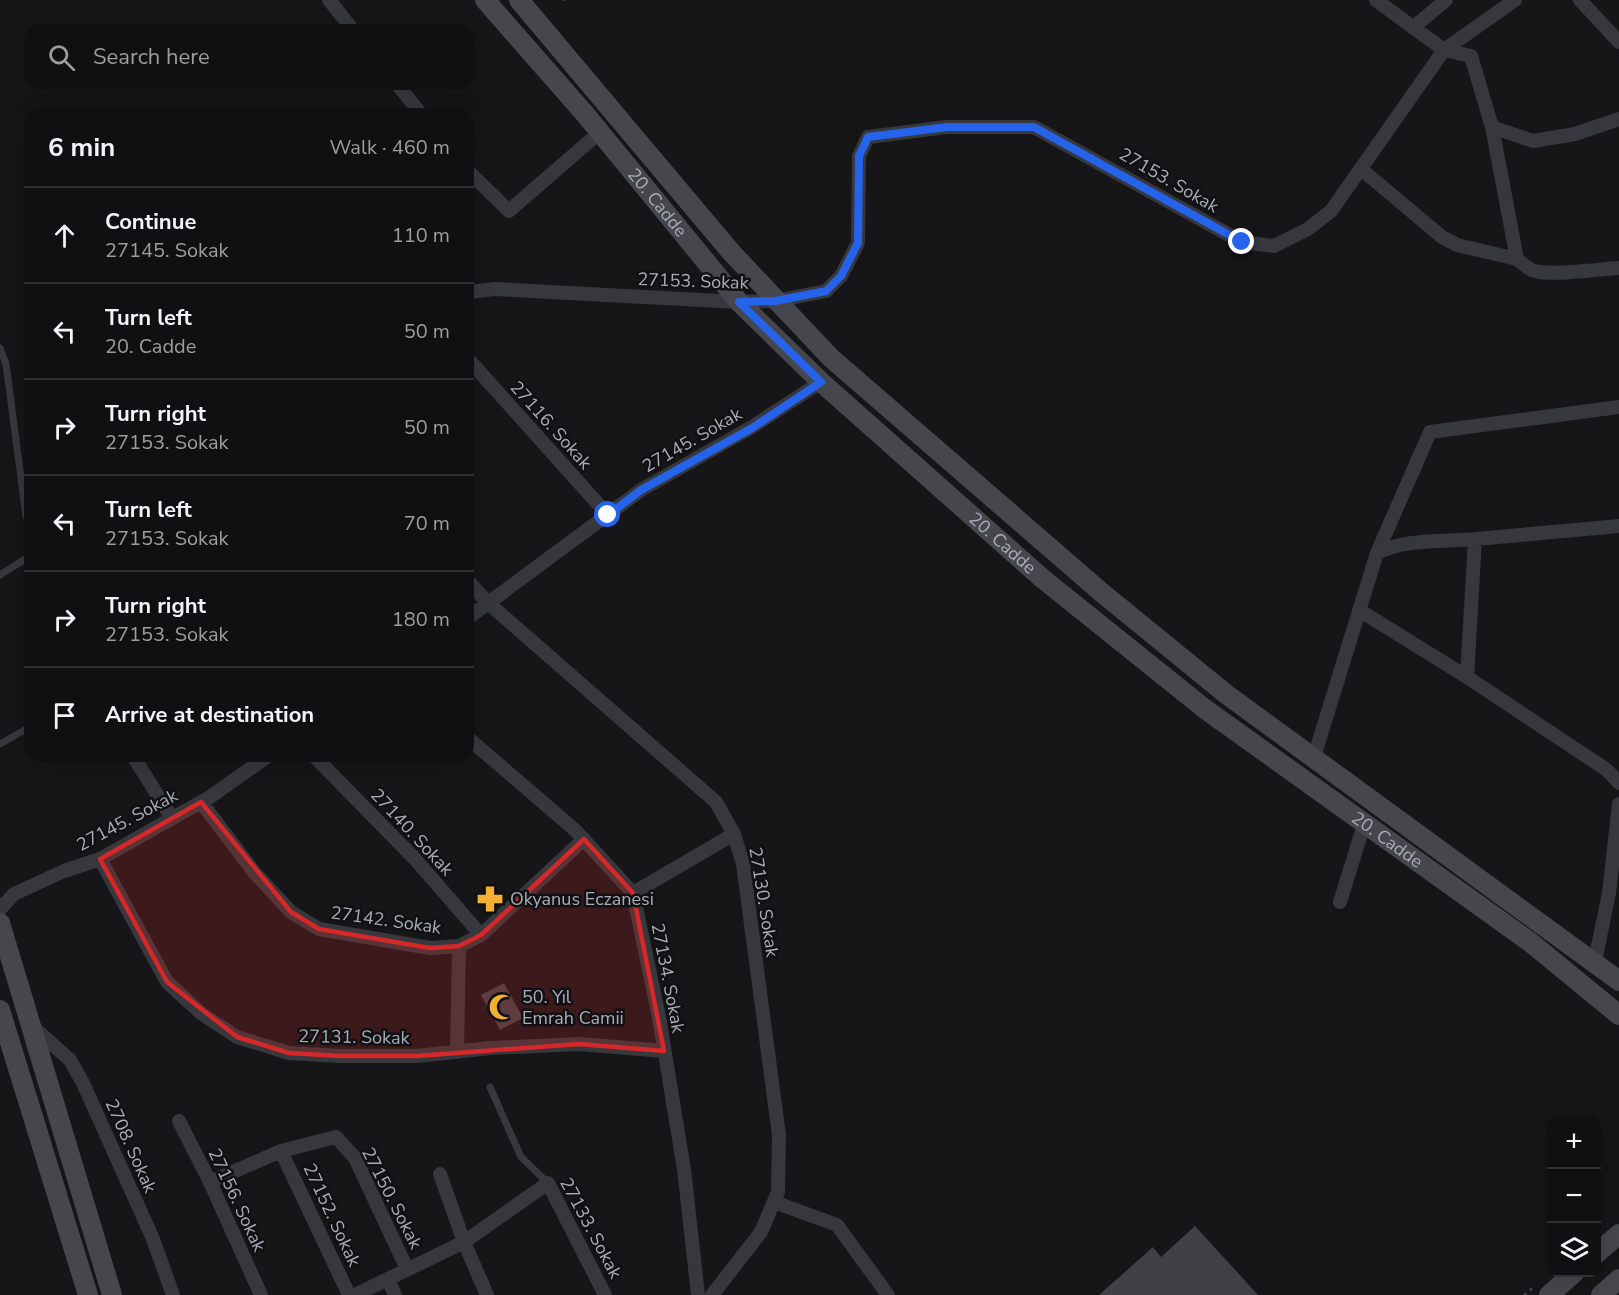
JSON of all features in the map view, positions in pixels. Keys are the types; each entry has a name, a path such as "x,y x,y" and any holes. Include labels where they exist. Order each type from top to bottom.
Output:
{"main road":[{"name":"20. Cadde","path":"484,0 600,132 739,302 821,382 1043,579 1205,709 1365,821 1530,942 1600,997"},
{"path":"519,0 730,252 775,301 840,365 1101,592 1226,694 1595,961 1619,981"},
{"path":"0,923 112,1295"},
{"path":"1600,997 1619,1008"},
{"path":"1600,997 1619,1015"},
{"path":"0,1010 88,1295"},
{"path":"1601,1250 1619,1234"},
{"path":"1549,1295 1569,1277"},
{"path":"1601,1295 1619,1279"}],"street":[{"path":"328,0 348,24"},
{"path":"1376,0 1444,50 1471,56 1492,127 1516,259"},
{"path":"1414,27 1446,0"},
{"name":"27153. Sokak","path":"474,291 495,289 739,302 775,301 826,291 841,276 858,243 859,156 868,137 947,127 1034,127 1242,242 1274,246 1308,229 1331,211 1444,50 1515,0"},
{"path":"1580,0 1619,42"},
{"path":"402,90 416,108"},
{"path":"1492,127 1533,141 1575,134 1619,118"},
{"path":"474,177 509,211 600,132"},
{"path":"1361,169 1442,237 1457,245 1516,259 1533,271 1561,274 1587,269 1619,268"},
{"name":"27116. Sokak","path":"474,366 608,515"},
{"name":"27145. Sokak","path":"474,613 641,490 752,428 821,382"},
{"path":"1314,757 1386,527 1430,432 1619,407"},
{"path":"1377,553 1394,544 1619,526"},
{"path":"1467,677 1475,539"},
{"name":"27130. Sokak","path":"474,588 487,602 716,802 734,834 743,864 779,1136 778,1192 761,1232 712,1295"},
{"path":"1359,610 1467,677 1607,770 1619,783"},
{"path":"474,743 584,839 633,893 734,834"},
{"path":"137,762 172,818"},
{"name":"27145. Sokak","path":"0,909 14,894 64,871 100,859 201,802 259,762"},
{"name":"27140. Sokak","path":"320,762 415,859 481,935"},
{"name":"27142. Sokak","path":"201,802 254,872 291,912 320,929 430,948 459,946 481,935 584,839"},
{"path":"1595,961 1614,894 1619,804"},
{"path":"1340,902 1365,821"},
{"name":"27131. Sokak","path":"100,859 167,982 202,1014 237,1037 289,1053 417,1056 579,1044 664,1051"},
{"name":"27134. Sokak","path":"633,893 684,1169 698,1295"},
{"path":"458,1052 459,946"},
{"name":"2708. Sokak","path":"33,1027 70,1060 83,1083 153,1239 173,1295"},
{"name":"27156. Sokak","path":"178,1121 210,1182 261,1295"},
{"name":"27150. Sokak","path":"210,1182 281,1151 336,1137 355,1158 407,1269"},
{"name":"27152. Sokak","path":"281,1151 349,1295"},
{"path":"440,1174 464,1242 487,1295"},
{"path":"355,1295 464,1242 548,1183"},
{"name":"27133. Sokak","path":"548,1183 605,1295"},
{"path":"774,1202 837,1225 888,1295"},
{"path":"388,1279 395,1295"}],"lane":[{"path":"0,348 6,364 24,501"},
{"path":"0,575 24,560"},
{"path":"0,744 24,731"},
{"name":"27133. Sokak","path":"490,1087 521,1157 548,1183"}],"highlighted area":[{"path":"201,802 291,912 319,929 430,948 459,946 481,935 584,839 633,893 664,1051 579,1044 417,1056 340,1056 289,1053 237,1037 167,982 100,859"}],"building":[{"name":"50. Yıl Emrah Camii","path":"504,983 523,1018 500,1030 481,995"},
{"path":"1195,1226 1258,1295 1099,1295 1153,1247 1161,1257"}],"place":[{"name":"Okyanus Eczanesi","path":"490,899"},
{"name":"50. Yıl Emrah Camii","path":"502,1007"}],"route":[{"path":"608,515 641,490 752,428 821,382 739,302 775,301 826,291 841,276 858,243 859,156 868,137 947,127 1034,127 1123,174 1242,242"}]}
